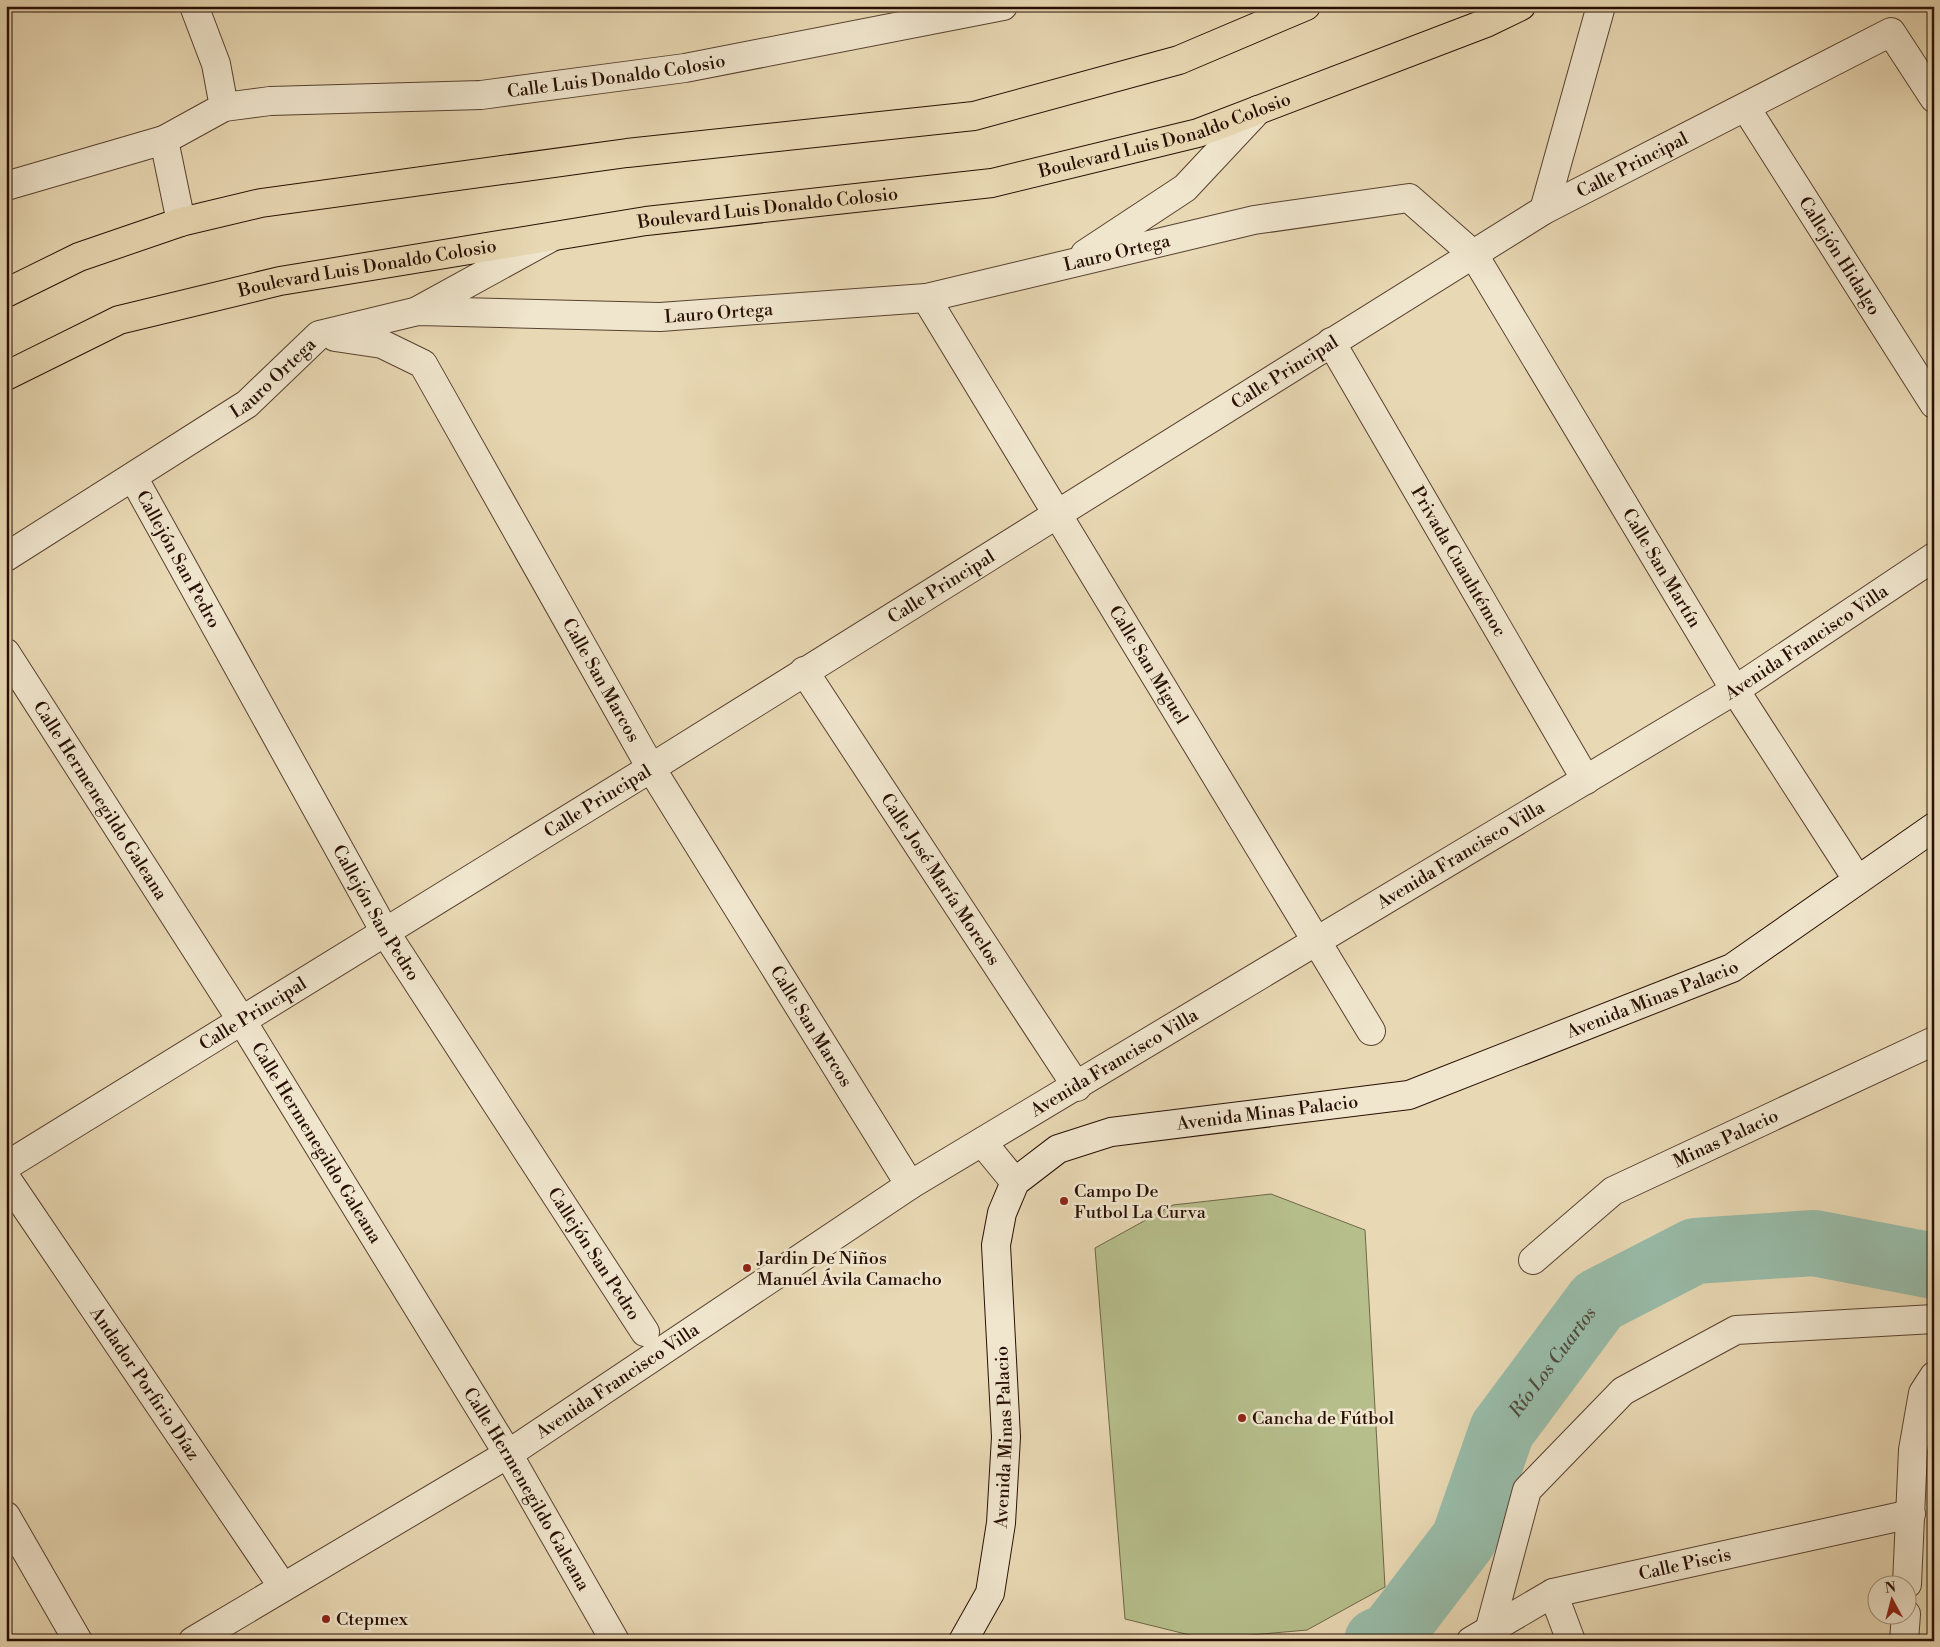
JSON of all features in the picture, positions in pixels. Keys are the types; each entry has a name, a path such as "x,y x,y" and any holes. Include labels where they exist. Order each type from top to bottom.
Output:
{"highway":[{"path":"6,293 79,257 181,222 261,203 627,153 974,116 1179,60 1306,6"},
{"name":"Boulevard Luis Donaldo Colosio","path":"6,376 119,320 280,281 646,221 992,183 1198,133 1486,23 1521,6"}],"street":[{"name":"Calle Luis Donaldo Colosio","path":"224,107 270,101 490,94 685,68 1003,6"},
{"path":"1544,210 1601,6"},
{"path":"6,186 164,140 224,107 204,9"},
{"name":"Calle Principal","path":"6,1166 651,768 1544,210 1891,32 1934,98"},
{"name":"Callejón Hidalgo","path":"1746,108 1934,404"},
{"path":"1069,264 1185,188 1258,110"},
{"path":"164,140 181,222"},
{"name":"Lauro Ortega","path":"6,557 247,404 319,335 418,311 660,317 926,298 1254,220 1409,198 1474,255"},
{"path":"418,311 555,236"},
{"name":"Calle San Martín","path":"1474,255 1735,690 1857,879"},
{"name":"Calle San Miguel","path":"926,298 1371,1031"},
{"name":"Calle San Marcos","path":"319,335 382,344 423,364 651,768 910,1185"},
{"name":"Privada Cuauhtémoc","path":"1331,342 1586,780"},
{"name":"Callejón San Pedro","path":"133,477 385,932 645,1332"},
{"name":"Avenida Francisco Villa","path":"192,1641 508,1454 910,1185 1077,1087 1735,690 1934,557"},
{"name":"Calle Hermenegildo Galeana","path":"6,653 242,1021 508,1454 615,1641"},
{"name":"Calle José María Morelos","path":"804,671 1077,1087"},
{"name":"Avenida Minas Palacio","path":"963,1641 990,1593 1001,1524 1006,1437 996,1246 1002,1213 1015,1182 1058,1150 1111,1132 1409,1095 1732,968 1934,827"},
{"name":"Minas Palacio","path":"1533,1260 1613,1191 1934,1041"},
{"path":"982,1142 1015,1182"},
{"name":"Andador Porfirio Díaz","path":"6,1178 284,1587"},
{"path":"1480,1635 1527,1490 1623,1391 1736,1330 1934,1318"},
{"path":"1908,1574 1913,1450 1923,1393 1934,1376"},
{"name":"Calle Piscis","path":"1480,1635 1553,1593 1911,1514"},
{"path":"6,1516 78,1641"},
{"path":"1553,1593 1571,1641"},
{"path":"1904,1641 1905,1624"}],"green space":[{"name":"Cancha de Fútbol","path":"1271,1194 1365,1230 1385,1587 1307,1630 1206,1639 1125,1619 1095,1248 1173,1205"}],"waterway":[{"name":"Río Los Cuartos","path":"1377,1641 1391,1635 1464,1539 1502,1430 1598,1301 1695,1251 1814,1243 1934,1266"}],"place":[{"name":"Campo De Futbol La Curva","path":"1064,1201"},
{"name":"Jardin De Niños Manuel Ávila Camacho","path":"747,1268"},
{"name":"Cancha de Fútbol","path":"1242,1418"},
{"name":"Ctepmex","path":"326,1619"}]}
